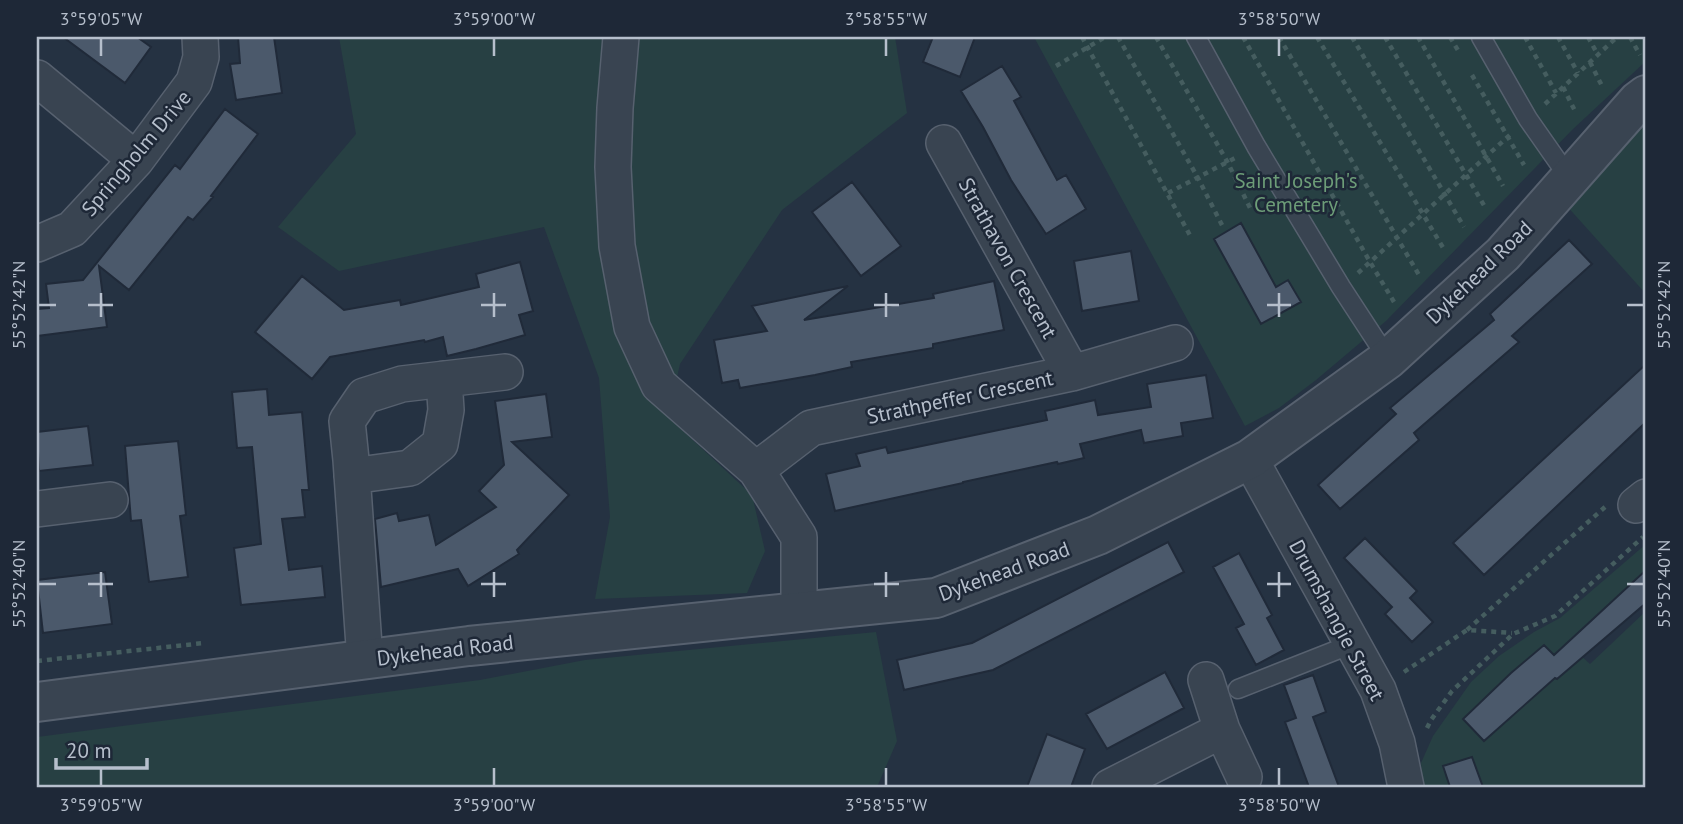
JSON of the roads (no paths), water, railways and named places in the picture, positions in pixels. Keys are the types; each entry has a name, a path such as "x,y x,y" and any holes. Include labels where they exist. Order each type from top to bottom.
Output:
{"street":[{"name":"Springholm Drive","path":"37,244 72,229 136,160 194,82 201,57 200,37"},
{"path":"621,37 613,167 617,246 632,327 659,386 756,470 799,537 799,612"},
{"path":"37,78 136,160"},
{"name":"Dykehead Road","path":"37,702 469,646 936,598 1098,536 1251,459 1388,359 1503,254 1646,95"},
{"name":"Strathavon Crescent","path":"944,143 1072,373"},
{"name":"Strathpeffer Crescent","path":"756,470 811,428 1072,373 1175,343"},
{"path":"365,660 346,421 364,396 402,384 505,372"},
{"path":"351,468 411,467 440,444 446,410 444,379"},
{"name":"Drumshangie Street","path":"1251,459 1378,690 1397,743 1406,787"},
{"path":"37,509 110,500"},
{"path":"1222,684 1223,730 1244,777"},
{"path":"1110,787 1223,730"}],"lane":[{"path":"1196,37 1256,145 1341,287 1388,359"},
{"path":"1481,37 1528,119 1570,179"},
{"path":"1222,684 1352,644"}],"park label":[{"name":"Saint Joseph's Cemetery","path":"1296,192"}]}
